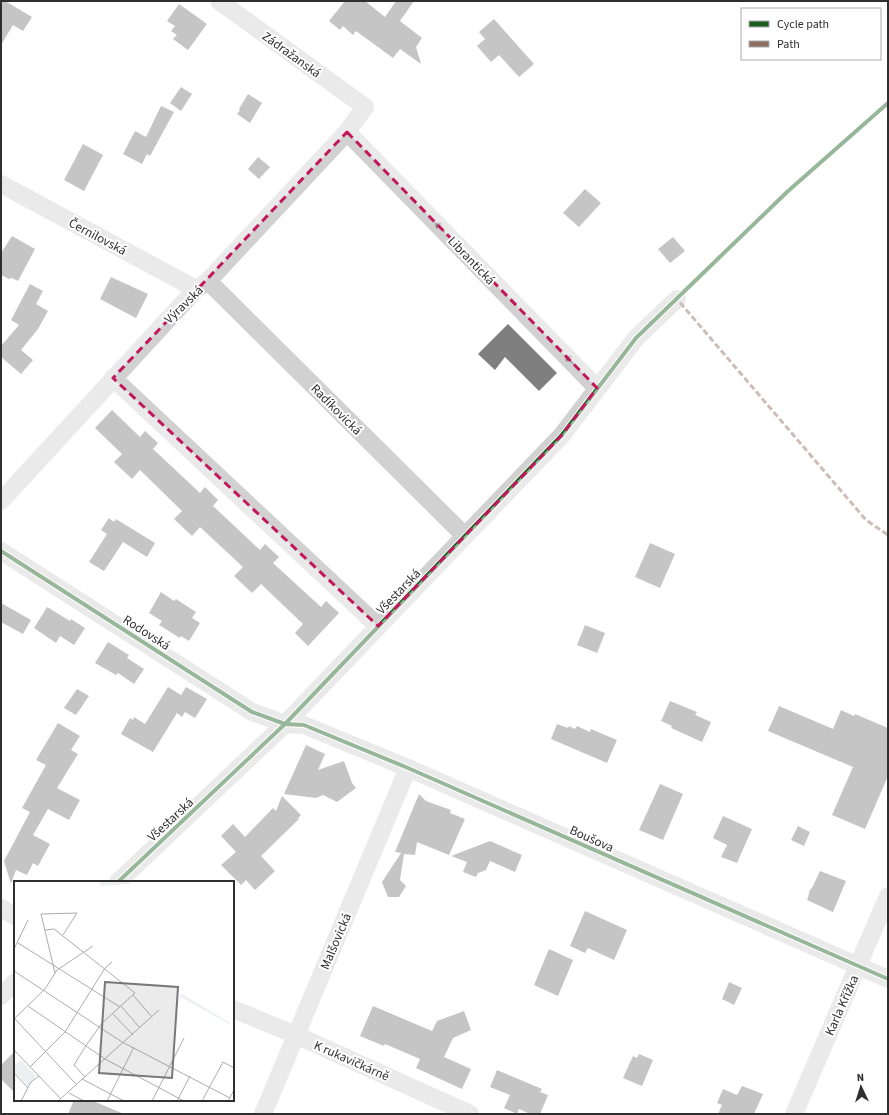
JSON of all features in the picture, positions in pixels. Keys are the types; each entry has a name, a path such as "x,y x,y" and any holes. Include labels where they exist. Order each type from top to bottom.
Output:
{"street":[{"name":"Zádražanská","path":"219,1 365,107"},
{"name":"Výravská","path":"1,501 113,378 347,132 365,107"},
{"name":"Librantická","path":"347,132 597,388"},
{"name":"Černilovská","path":"1,184 202,285"},
{"name":"Radíkovická","path":"202,285 465,536"},
{"name":"Všestarská","path":"119,881 285,724 562,435 636,338 677,299"},
{"path":"113,378 378,626"},
{"name":"Rodovská","path":"1,550 252,712 285,724"},
{"name":"Boušova","path":"285,724 304,725 408,768 888,979"},
{"name":"Malšovická","path":"263,1114 408,768"},
{"name":"Karla Křížka","path":"794,1114 888,896"},
{"path":"1,908 14,915"},
{"path":"1,996 14,983"},
{"name":"K rukavičkárně","path":"234,1009 296,1035 470,1114"}],"highlighted area":[{"path":"347,132 597,388 562,435 378,626 113,378"}],"building":[{"path":"1,1 5,1 32,17 23,31 13,25 1,45"},
{"path":"345,1 365,1 385,17 396,1 414,1 400,21 422,38 416,47 421,64 400,49 393,58 356,31 353,35 343,26 340,30 329,21"},
{"path":"179,4 207,24 188,50 173,39 177,35 171,31 175,26 167,21"},
{"path":"494,19 534,64 519,77 499,55 491,62 477,46 485,39 479,32"},
{"path":"181,87 192,94 181,111 170,103"},
{"path":"248,94 262,103 250,123 237,114"},
{"path":"161,106 174,112 150,156 147,154 142,164 123,154 135,131 146,137"},
{"path":"83,144 103,155 84,191 64,180"},
{"path":"258,157 270,167 259,179 248,169"},
{"path":"585,189 601,203 579,227 563,213"},
{"path":"12,236 35,249 18,281 1,275 1,253"},
{"path":"673,237 685,251 670,263 658,249"},
{"path":"111,277 148,294 136,318 100,299"},
{"path":"30,284 43,291 36,304 48,311 38,329 21,350 33,360 21,374 1,357 1,346 19,325 11,320"},
{"path":"508,324 557,373 539,391 505,357 495,370 478,354"},
{"path":"112,410 140,437 145,431 158,443 153,449 200,493 205,487 218,500 213,506 260,550 265,544 279,557 273,563 321,607 326,601 339,613 308,646 295,633 303,624 261,584 252,593 234,576 243,567 200,527 192,536 174,519 182,511 140,470 132,479 114,462 122,454 95,428"},
{"path":"109,518 114,522 116,519 155,543 147,557 123,542 104,571 89,562 107,534 101,530"},
{"path":"650,543 675,554 660,588 635,577"},
{"path":"161,592 174,601 176,599 196,612 192,618 200,623 189,641 181,636 180,638 159,625 162,621 149,613"},
{"path":"1,603 31,620 23,634 1,622"},
{"path":"47,607 85,628 74,645 60,636 56,643 34,628"},
{"path":"585,625 605,633 597,653 577,645"},
{"path":"108,642 129,655 127,658 144,669 134,684 118,673 116,675 95,663"},
{"path":"168,687 181,695 186,687 207,699 195,718 185,712 182,717 177,713 153,752 121,734 130,718 133,720 134,717 145,724"},
{"path":"77,689 89,696 76,715 64,708"},
{"path":"670,701 697,712 695,715 711,722 702,742 671,728 672,726 661,721"},
{"path":"779,706 833,729 841,710 854,716 855,714 888,728 888,776 865,829 832,815 853,767 768,731"},
{"path":"58,723 80,736 71,750 78,754 57,788 80,800 69,820 48,809 33,835 50,844 38,866 33,863 27,875 16,870 11,884 4,861 30,812 22,808 46,765 36,760"},
{"path":"557,724 568,728 569,726 575,729 577,726 590,732 591,729 617,740 607,763 551,739"},
{"path":"306,745 325,754 318,770 344,761 352,783 356,788 337,802 323,795 316,798 284,794"},
{"path":"660,784 683,794 663,840 639,830"},
{"path":"419,794 426,801 451,810 450,813 465,819 449,855 417,842 415,855 404,854 400,880 406,886 399,897 388,897 382,882 401,853 395,852"},
{"path":"282,796 301,815 298,818 299,819 261,856 275,871 255,890 246,880 241,885 221,865 236,852 221,836 233,824 245,837 273,808 276,811"},
{"path":"723,816 752,829 737,863 721,857 727,845 713,838"},
{"path":"798,826 810,832 804,846 791,840"},
{"path":"490,841 522,855 515,872 490,861 486,870 478,873 476,877 463,872 467,862 451,856"},
{"path":"820,871 846,881 833,912 807,900 809,892"},
{"path":"585,911 627,930 614,960 588,948 585,953 570,946"},
{"path":"549,949 573,960 558,996 534,985"},
{"path":"729,982 742,988 734,1005 722,999"},
{"path":"373,1006 432,1031 437,1021 464,1011 471,1030 453,1038 444,1057 471,1069 462,1089 416,1068 420,1059 385,1044 384,1046 360,1036"},
{"path":"14,1052 14,1092 1,1079 1,1065"},
{"path":"639,1054 653,1060 642,1086 623,1078 633,1056 637,1058"},
{"path":"497,1070 542,1089 540,1092 548,1095 540,1114 530,1114 519,1109 517,1114 504,1108 510,1095 490,1087"},
{"path":"742,1086 763,1094 754,1114 718,1114 722,1105 717,1103 723,1089 737,1095"},
{"path":"74,1101 93,1101 124,1114 68,1114"}],"marked path":[{"path":"680,296 677,299 866,520 888,535"}],"cycle path":[{"path":"119,881 285,724 562,435 636,338 787,192 888,103"},
{"path":"1,551 252,712 285,724 304,725 408,768 888,979"}]}
